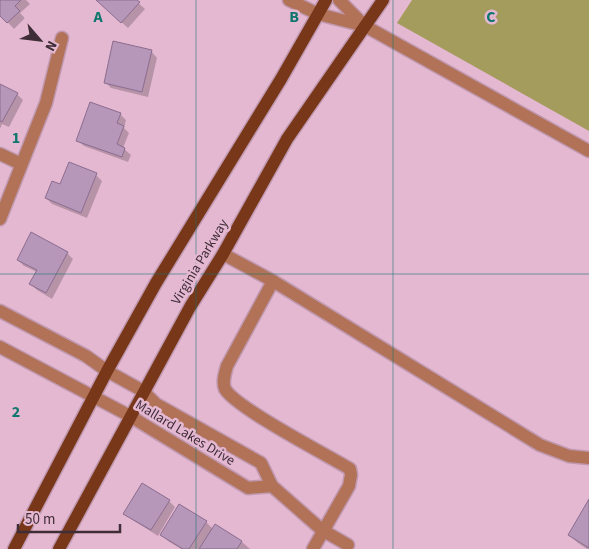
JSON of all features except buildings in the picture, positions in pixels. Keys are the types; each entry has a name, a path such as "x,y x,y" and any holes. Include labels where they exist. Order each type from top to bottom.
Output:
{"main road":[{"name":"Virginia Parkway","path":"14,549 94,396 156,284 281,79 326,0"},
{"name":"Virginia Parkway","path":"59,549 143,391 287,140 383,0"}],"street":[{"path":"289,0 318,14 364,26 589,151"},
{"path":"339,0 364,26"},
{"path":"0,219 46,103 62,38"},
{"path":"0,154 22,164"},
{"path":"223,254 273,281 540,445 569,456 589,458"},
{"path":"273,281 226,366 225,388 236,400 256,414 350,469 352,475 349,486 322,530 313,549"},
{"name":"Mallard Lakes Drive","path":"0,311 86,356 143,391 156,404 260,463 272,486 248,488 130,416 0,347"},
{"path":"272,486 322,530 348,545"}],"shaded area":[{"path":"412,0 589,0 589,131 397,23"}]}
